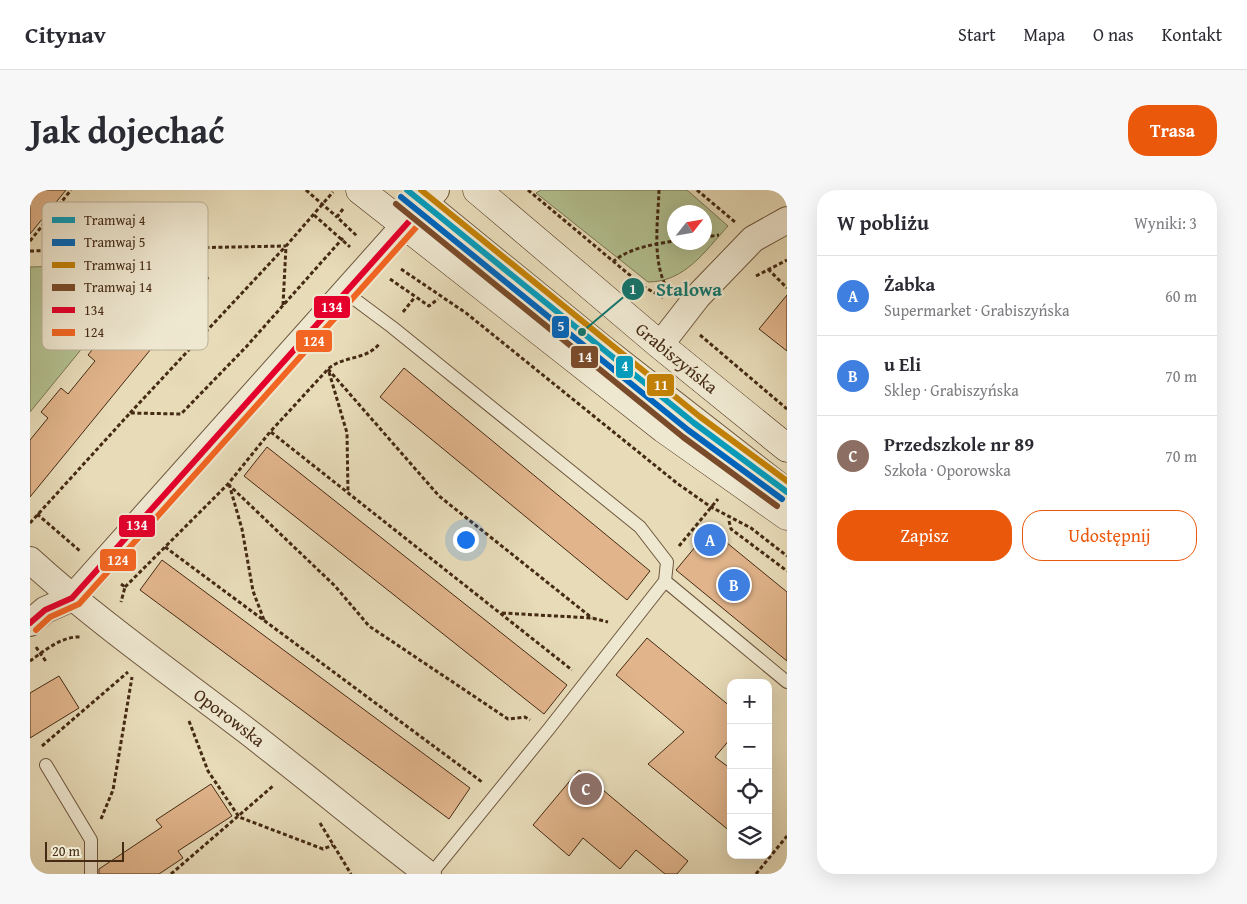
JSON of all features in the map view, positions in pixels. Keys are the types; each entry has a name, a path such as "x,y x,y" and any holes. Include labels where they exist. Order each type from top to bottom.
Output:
{"main road":[{"name":"Grabiszyńska","path":"477,190 660,345 787,448"},
{"path":"354,196 405,226 664,429 787,516"}],"street":[{"path":"32,634 45,610 72,598 405,226 428,193"},
{"path":"660,345 745,232 787,220"},
{"name":"Oporowska","path":"30,560 72,598 294,766 359,821 429,874"}],"lane":[{"path":"428,193 606,342 787,483"},
{"path":"345,292 640,526 667,562 665,581 548,730 429,874"},
{"path":"665,581 787,682"},
{"path":"46,764 91,840 91,874"}],"path":[{"path":"61,202 70,190"},
{"path":"306,190 324,204 359,238"},
{"path":"659,190 658,258 662,282 669,293"},
{"path":"698,190 745,232"},
{"path":"208,330 286,246 334,191"},
{"path":"531,191 644,287 664,296 669,304"},
{"path":"337,217 354,196"},
{"path":"314,215 343,238 354,252"},
{"path":"30,242 42,226"},
{"path":"130,413 181,414 283,306 343,238"},
{"path":"613,262 619,256 667,243"},
{"path":"208,248 286,246"},
{"path":"283,306 286,246"},
{"path":"765,264 768,270 787,288"},
{"path":"402,270 466,312 678,484 711,507 751,528 787,556"},
{"path":"389,278 429,306 438,299"},
{"path":"397,319 415,297"},
{"path":"695,330 787,409"},
{"path":"125,586 228,484 270,432 328,369 337,361 364,356 375,349 383,338"},
{"path":"30,523 189,350"},
{"path":"328,369 347,433 348,494"},
{"path":"328,369 439,496 592,618"},
{"path":"270,432 586,681"},
{"path":"228,484 242,529 253,591 265,621"},
{"path":"228,484 334,586 368,626 508,719 525,717 548,730"},
{"path":"667,562 718,499"},
{"path":"37,514 81,551"},
{"path":"729,522 731,529 787,571"},
{"path":"165,547 489,787"},
{"path":"500,613 592,618 631,624"},
{"path":"32,634 41,654 48,663"},
{"path":"30,661 64,640 73,637 83,638"},
{"path":"35,752 134,667 113,790 91,840"},
{"path":"186,712 208,772 239,817 323,849 333,846"},
{"path":"171,874 239,817 279,780"},
{"path":"318,820 351,874"},
{"path":"756,874 787,836"}],"green space":[{"path":"541,190 687,190 704,205 667,205 667,250 706,250 684,271 661,281 648,282 536,193"},
{"path":"712,212 728,226 712,244"},
{"path":"30,267 42,267 42,350 81,350 30,412"}],"building":[{"path":"30,190 66,190 56,202 42,202 42,219 30,234"},
{"path":"787,295 787,351 759,329"},
{"path":"92,350 150,350 30,497 30,440 48,418 41,412 61,388 68,394 95,361 88,355"},
{"path":"404,368 650,571 627,600 380,397"},
{"path":"267,447 567,685 544,714 244,476"},
{"path":"710,529 787,592 787,661 676,570"},
{"path":"162,560 470,788 449,819 140,590"},
{"path":"647,638 727,704 727,743 715,757 727,766 727,829 648,764 684,732 616,675"},
{"path":"59,676 79,708 30,738 30,693"},
{"path":"579,770 688,861 677,874 665,874 636,850 620,869 583,838 569,856 533,825"},
{"path":"211,784 232,816 178,851 183,858 159,874 99,874 99,869 162,827 156,820"}],"tram line":[{"name":"4","path":"407,190 694,423 787,492"},
{"name":"11","path":"421,190 699,416 787,481"},
{"name":"5","path":"401,197 688,430 782,499"},
{"name":"14","path":"396,204 683,437 777,506"}],"transit line":[{"name":"134","path":"30,623 45,610 72,598 430,198"},
{"name":"124","path":"36,630 50,617 79,604 437,204"}],"place":[{"name":"Stalowa","path":"582,332"},
{"name":"Żabka","path":"710,540"},
{"name":"u Eli","path":"734,585"},
{"name":"Przedszkole nr 89","path":"586,789"}]}
